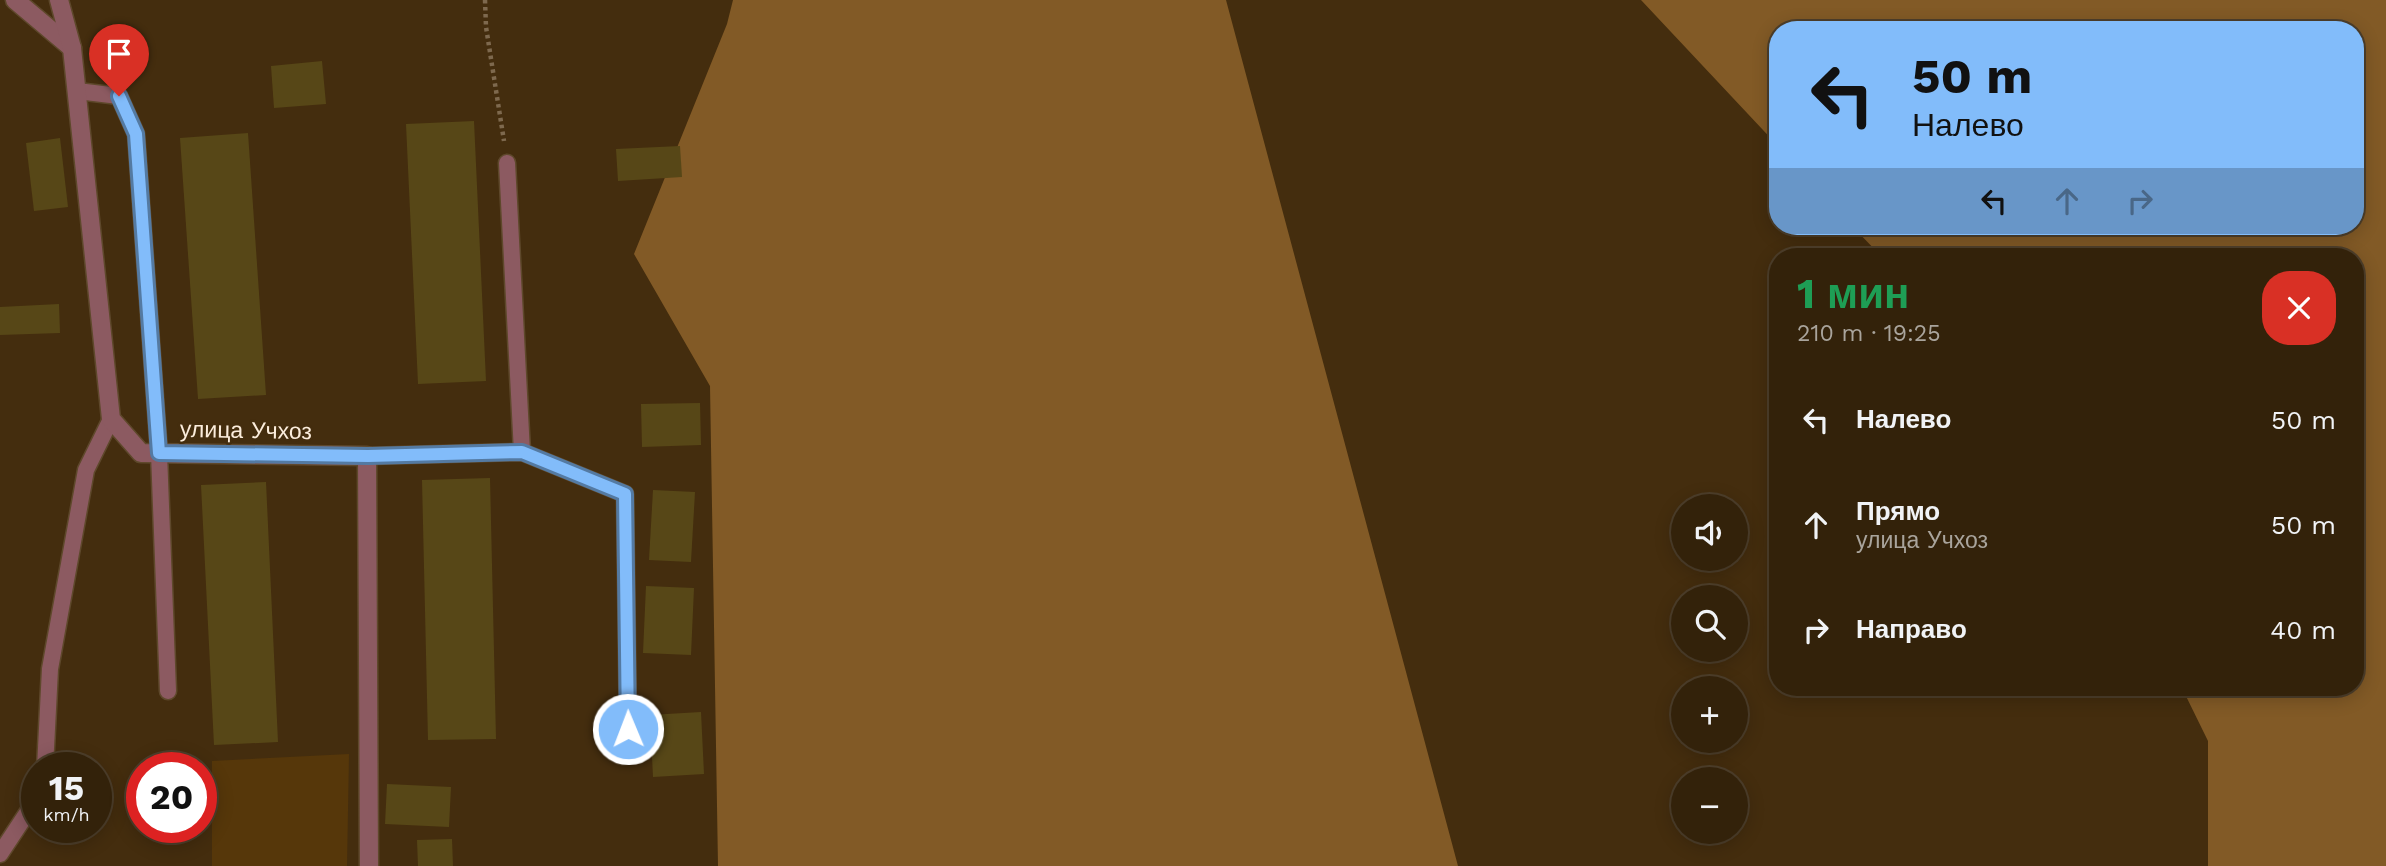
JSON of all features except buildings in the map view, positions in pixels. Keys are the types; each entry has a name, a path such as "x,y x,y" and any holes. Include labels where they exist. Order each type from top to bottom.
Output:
{"street":[{"path":"15,0 72,48"},
{"path":"59,0 72,48 111,419"},
{"name":"улица Учхоз","path":"111,419 141,453 368,456"},
{"path":"368,456 369,866"}],"lane":[{"path":"77,91 119,96 136,134 159,453 168,691"},
{"path":"507,163 522,452"},
{"path":"46,752 50,669 86,470 111,419"},
{"path":"368,456 522,452 625,494 628,729"},
{"path":"0,854 21,822"}],"path":[{"path":"485,0 486,27 507,163"}],"shaded area":[{"path":"733,0 1226,0 1458,866 718,866 710,386 634,254 727,24"},
{"path":"1641,0 2386,0 2386,866 2208,866 2208,741 2186,696 2364,696 2364,248 1873,248 1861,235 2364,235 2364,21 1769,21 1769,136"},
{"path":"349,754 347,866 212,866 212,843 217,843 217,761"}],"route":[{"path":"119,96 136,134 159,453 368,456 522,452 625,494 628,729"}]}
